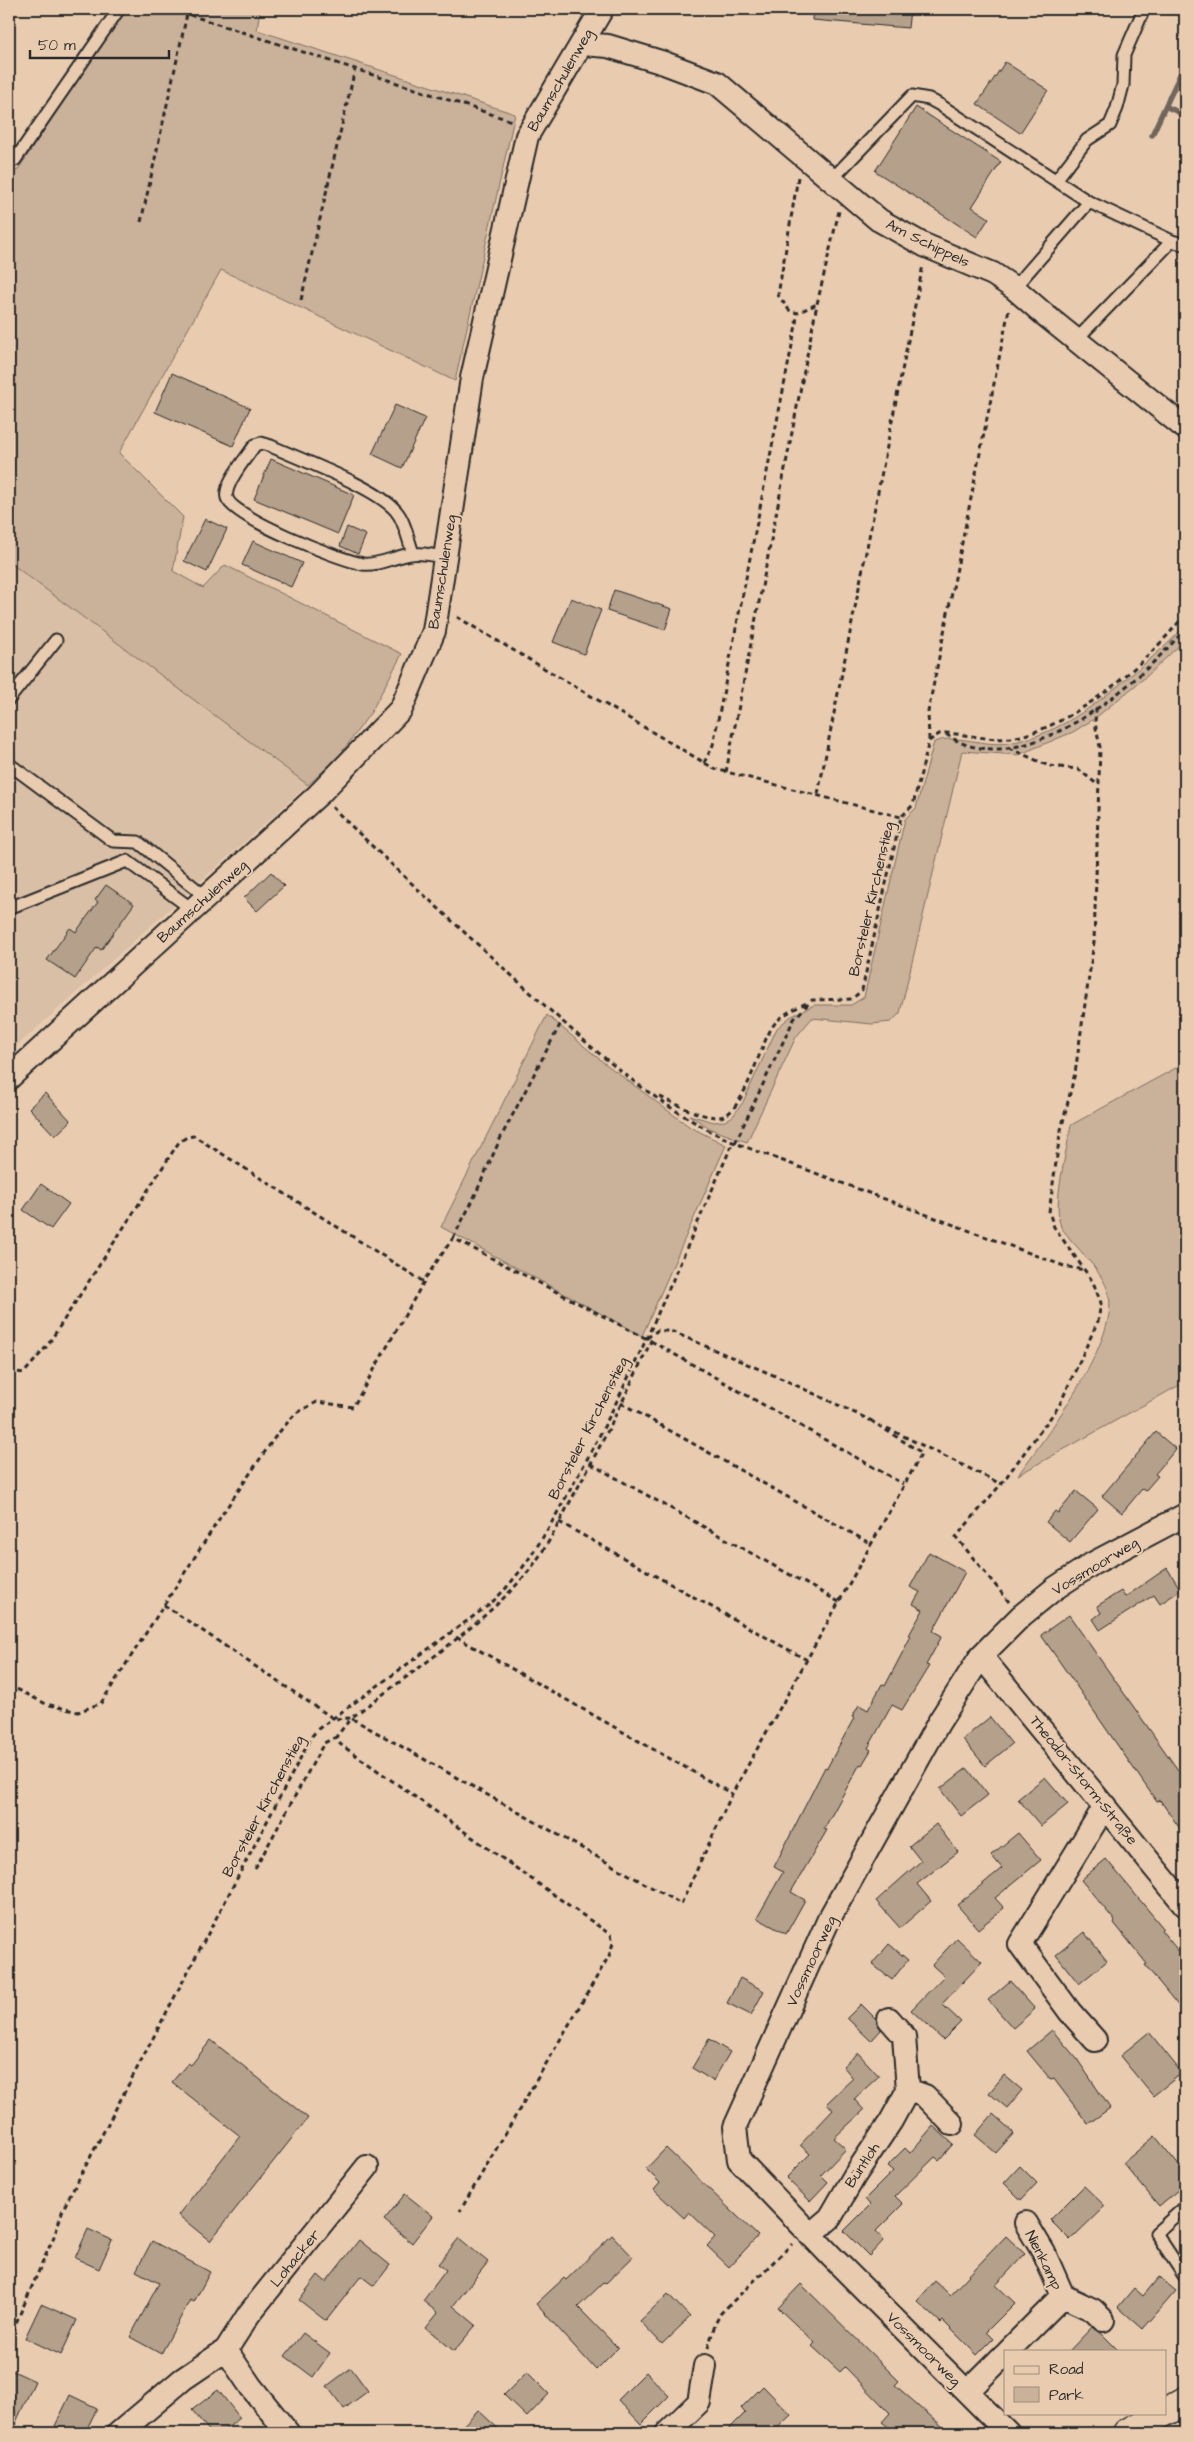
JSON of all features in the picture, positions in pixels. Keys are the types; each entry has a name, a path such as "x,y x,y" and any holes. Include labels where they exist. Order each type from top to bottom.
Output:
{"main road":[{"path":"1166,2412 1185,2400"},
{"path":"1127,2433 1162,2414"}],"street":[{"name":"Baumschulenweg","path":"9,1078 319,794 400,709 434,631 472,378 528,136 602,9"},
{"name":"Am Schippels","path":"582,44 608,46 664,63 717,83 879,220 924,245 993,274 1014,288 1185,428"},
{"name":"Vossmoorweg","path":"1008,2433 808,2233 739,2160 735,2127 829,1918 938,1722 981,1656 1021,1616 1054,1589 1092,1564 1185,1515"},
{"name":"Theodor-Storm-Straße","path":"981,1656 1185,1906"},
{"path":"1095,2040 1070,2012 1020,1944 1105,1806"},
{"path":"889,2018 904,2036 908,2090 926,2096 952,2124"},
{"name":"Büntloh","path":"808,2233 830,2218 855,2175 891,2122 908,2090"},
{"name":"Lohacker","path":"119,2433 183,2379 226,2350 249,2314 367,2168"},
{"name":"Nienkamp","path":"1026,2224 1044,2253 1063,2296 1093,2310 1103,2320"},
{"name":"Nienkamp","path":"1009,2350 1063,2296"},
{"path":"226,2350 251,2387 288,2433"},
{"path":"967,2392 1004,2355"},
{"path":"667,2433 699,2402 705,2366"}],"lane":[{"path":"9,156 15,160 119,9"},
{"path":"1056,180 1087,140 1110,125 1123,85 1124,55 1144,9"},
{"path":"838,186 912,96 929,99 940,105 1089,202 1185,245"},
{"path":"1014,288 1089,202"},
{"path":"1076,340 1172,240"},
{"path":"413,553 401,518 388,504 367,490 271,446 261,443 254,445 230,482 227,491 231,504 253,520 322,552 369,564 413,553 445,557"},
{"path":"9,699 56,640"},
{"path":"9,764 113,840 138,842 200,904"},
{"path":"9,908 127,861 200,904"},
{"path":"1185,2207 1156,2233 1185,2277"}],"path":[{"path":"141,222 187,14 512,122 510,131"},
{"path":"301,300 355,69"},
{"path":"799,154 798,186 778,294 789,310 797,313 817,304"},
{"path":"726,772 817,304 834,227 838,186"},
{"path":"818,794 924,256 924,245"},
{"name":"Borsteler Kirchenstieg","path":"9,2339 55,2234 63,2209 312,1736 318,1729 462,1625 503,1592 526,1562 562,1505 599,1439 647,1338 731,1147 735,1143 794,1019 812,1000 852,999 862,990 901,817 913,805 929,741 928,712 1014,288"},
{"path":"704,763 713,745 797,313"},
{"path":"438,605 704,763 726,772 818,794 901,817"},
{"path":"929,741 939,734 945,733 987,739 1011,738 1058,721 1094,699 1127,675 1158,648 1185,614"},
{"path":"945,733 957,742 971,747 1008,748 1034,742 1055,733 1096,709 1143,671 1185,629"},
{"path":"1021,1616 956,1537 1001,1484 1059,1406 1098,1321 1101,1303 1092,1282 1054,1227 1050,1212 1060,1134 1075,1073 1094,942 1100,747 1095,723 1096,709"},
{"path":"1008,748 1049,766 1078,769 1098,786"},
{"path":"319,794 407,880 562,1021 655,1095 702,1128 735,1143 1064,1266 1084,1270"},
{"path":"655,1095 705,1115 720,1118 729,1114 741,1096 775,1023 791,1011 812,1000"},
{"path":"9,1685 46,1704 78,1712 102,1703 249,1473 296,1413 318,1402 354,1407 424,1282 453,1238 472,1202 501,1137 562,1021"},
{"path":"9,1371 24,1374 47,1346 180,1142 187,1137 194,1136 424,1282"},
{"path":"453,1238 647,1338 903,1484"},
{"path":"647,1338 658,1330 673,1332 787,1381 1001,1484"},
{"path":"255,1869 324,1743 336,1737 351,1718 456,1637 489,1610 522,1579 559,1522 591,1464 622,1404 651,1341"},
{"path":"622,1404 871,1544"},
{"path":"164,1605 334,1719 351,1718 681,1904 732,1794 903,1484 922,1453 873,1422"},
{"path":"591,1464 839,1602"},
{"path":"559,1522 806,1660"},
{"path":"456,1637 732,1794"},
{"path":"336,1737 340,1744 611,1934 613,1943 608,1956 460,2211"},
{"path":"705,2366 711,2337 721,2313 808,2233"}],"shaded area":[{"path":"9,562 308,785 9,1053"}],"green space":[{"path":"125,9 260,9 257,30 515,114 455,381 221,270 119,453 183,517 173,571 203,588 225,565 402,654 371,712 340,755 308,785 9,562 9,167 17,171"},
{"path":"1185,624 1185,640 1147,676 1094,719 1073,732 1018,755 962,751 900,1013 891,1022 872,1024 812,1018 796,1037 747,1142 713,1130 689,1115 714,1122 725,1121 733,1116 743,1102 777,1028 790,1017 814,1005 851,1005 864,997 905,819 916,808 934,742 961,739 999,744 1028,739 1047,732 1082,713 1114,689 1166,645"},
{"path":"547,1015 603,1062 690,1127 726,1145 642,1336 441,1227"},
{"path":"1185,1063 1185,1382 1018,1475 1062,1413 1093,1360 1104,1334 1110,1310 1108,1291 1102,1278 1061,1227 1058,1205 1059,1191 1071,1125"}],"building":[{"path":"813,9 910,9 908,28 812,20"},
{"path":"1005,62 1048,90 1020,133 977,104"},
{"path":"916,107 1001,162 972,207 989,218 977,237 875,171"},
{"path":"172,373 250,408 233,446 155,412"},
{"path":"395,405 425,418 402,468 372,454"},
{"path":"271,459 354,495 338,534 254,499"},
{"path":"205,519 227,529 207,572 184,561"},
{"path":"347,527 366,535 358,554 340,546"},
{"path":"253,541 302,563 291,587 242,565"},
{"path":"614,590 672,609 665,630 607,611"},
{"path":"571,598 601,610 584,654 553,642"},
{"path":"271,872 284,886 257,911 244,898"},
{"path":"106,885 134,904 101,950 97,947 75,979 47,960 70,928 76,932 98,902 95,900"},
{"path":"45,1093 71,1121 55,1136 29,1108"},
{"path":"41,1184 69,1204 51,1229 23,1210"},
{"path":"1156,1432 1176,1449 1155,1474 1158,1476 1145,1491 1142,1489 1122,1513 1102,1496"},
{"path":"1076,1491 1098,1509 1070,1542 1046,1522 1055,1511 1058,1513"},
{"path":"929,1552 965,1572 933,1631 942,1636 926,1665 929,1666 902,1710 892,1705 868,1748 871,1750 862,1765 860,1764 824,1829 827,1830 791,1892 805,1900 786,1934 757,1918 783,1872 774,1867 825,1767 827,1768 854,1718 852,1717 859,1705 868,1710 882,1684 885,1686 911,1636 909,1635 923,1610 913,1604 920,1592 910,1587"},
{"path":"1167,1568 1181,1590 1160,1604 1154,1595 1100,1630 1093,1619 1101,1613 1097,1606 1121,1591 1125,1597"},
{"path":"1069,1615 1185,1780 1185,1836 1160,1800 1157,1802 1041,1635"},
{"path":"990,1717 1012,1744 985,1766 963,1739"},
{"path":"967,1768 988,1795 961,1816 940,1789"},
{"path":"1045,1777 1068,1804 1041,1826 1018,1799"},
{"path":"936,1824 958,1852 917,1884 931,1901 900,1928 876,1901 921,1861 909,1846"},
{"path":"1018,1833 1041,1860 995,1898 1004,1908 978,1929 957,1905 1002,1868 991,1855"},
{"path":"1106,1859 1163,1928 1161,1930 1185,1959 1185,2014 1145,1965 1147,1964 1114,1923 1115,1921 1081,1880"},
{"path":"1084,1932 1107,1961 1079,1984 1056,1955"},
{"path":"957,1938 982,1962 942,2004 961,2022 943,2040 911,2010 944,1976 932,1965"},
{"path":"889,1944 908,1960 892,1980 872,1964"},
{"path":"740,1978 764,1991 751,2015 727,2003"},
{"path":"1010,1981 1035,2009 1013,2028 988,2000"},
{"path":"861,2004 876,2019 881,2030 871,2041 847,2018"},
{"path":"1052,2030 1077,2059 1110,2108 1088,2124 1054,2079 1051,2080 1027,2051"},
{"path":"1149,2032 1182,2073 1153,2096 1120,2056"},
{"path":"709,2039 730,2052 713,2081 692,2068"},
{"path":"211,2040 308,2118 210,2241 178,2215 240,2136 172,2082 188,2063 191,2065"},
{"path":"858,2053 879,2076 854,2099 864,2110 834,2138 846,2149 821,2175 828,2182 810,2201 786,2178 810,2154 800,2145 833,2110 827,2103 853,2078 843,2066"},
{"path":"1004,2075 1022,2090 1007,2108 989,2093"},
{"path":"993,2114 1014,2133 996,2153 975,2135"},
{"path":"933,2126 953,2144 939,2160 935,2157 895,2196 903,2204 876,2231 884,2240 869,2256 844,2231 870,2205 865,2199 893,2171 887,2166 905,2148 910,2153"},
{"path":"1155,2136 1185,2173 1185,2184 1159,2206 1123,2163"},
{"path":"666,2148 758,2236 729,2267 707,2246 715,2237 689,2212 684,2218 654,2190 660,2183 646,2169"},
{"path":"1020,2166 1037,2183 1021,2200 1004,2183"},
{"path":"1084,2186 1105,2206 1070,2240 1050,2220"},
{"path":"405,2194 433,2216 412,2243 384,2220"},
{"path":"88,2229 112,2240 99,2269 75,2258"},
{"path":"612,2235 633,2257 578,2307 618,2348 596,2370 536,2304 564,2278 566,2280"},
{"path":"1006,2236 1025,2254 996,2285 1015,2303 986,2332 993,2339 977,2355 943,2321 941,2323 917,2301 935,2281 950,2295"},
{"path":"459,2238 488,2262 453,2306 476,2325 454,2351 426,2328 438,2313 423,2301 446,2270 438,2264"},
{"path":"359,2240 390,2265 374,2286 361,2276 326,2321 299,2300 318,2275 326,2282"},
{"path":"152,2241 210,2272 194,2302 190,2300 161,2354 130,2337 159,2283 136,2271"},
{"path":"1159,2277 1176,2291 1143,2329 1118,2307 1134,2288 1143,2296"},
{"path":"801,2284 899,2381 895,2385 950,2433 896,2433 882,2422 890,2413 845,2367 840,2372 812,2346 815,2343 778,2308"},
{"path":"668,2294 690,2317 662,2344 640,2321"},
{"path":"41,2304 77,2320 61,2355 25,2338"},
{"path":"1092,2327 1118,2350 1070,2350"},
{"path":"303,2333 330,2353 313,2377 285,2356"},
{"path":"351,2368 368,2391 344,2409 327,2386"},
{"path":"9,2369 35,2381 11,2433 9,2433"},
{"path":"527,2372 549,2394 527,2417 504,2395"},
{"path":"646,2372 669,2396 641,2424 618,2400"},
{"path":"763,2386 791,2415 772,2433 725,2433 745,2413 741,2408"},
{"path":"218,2390 240,2418 221,2433 211,2433 192,2410"},
{"path":"70,2395 97,2408 85,2433 70,2433 55,2426"},
{"path":"478,2410 503,2433 456,2433"}],"waterway":[{"path":"1152,135 1185,64"},
{"path":"1167,107 1185,115"}]}
